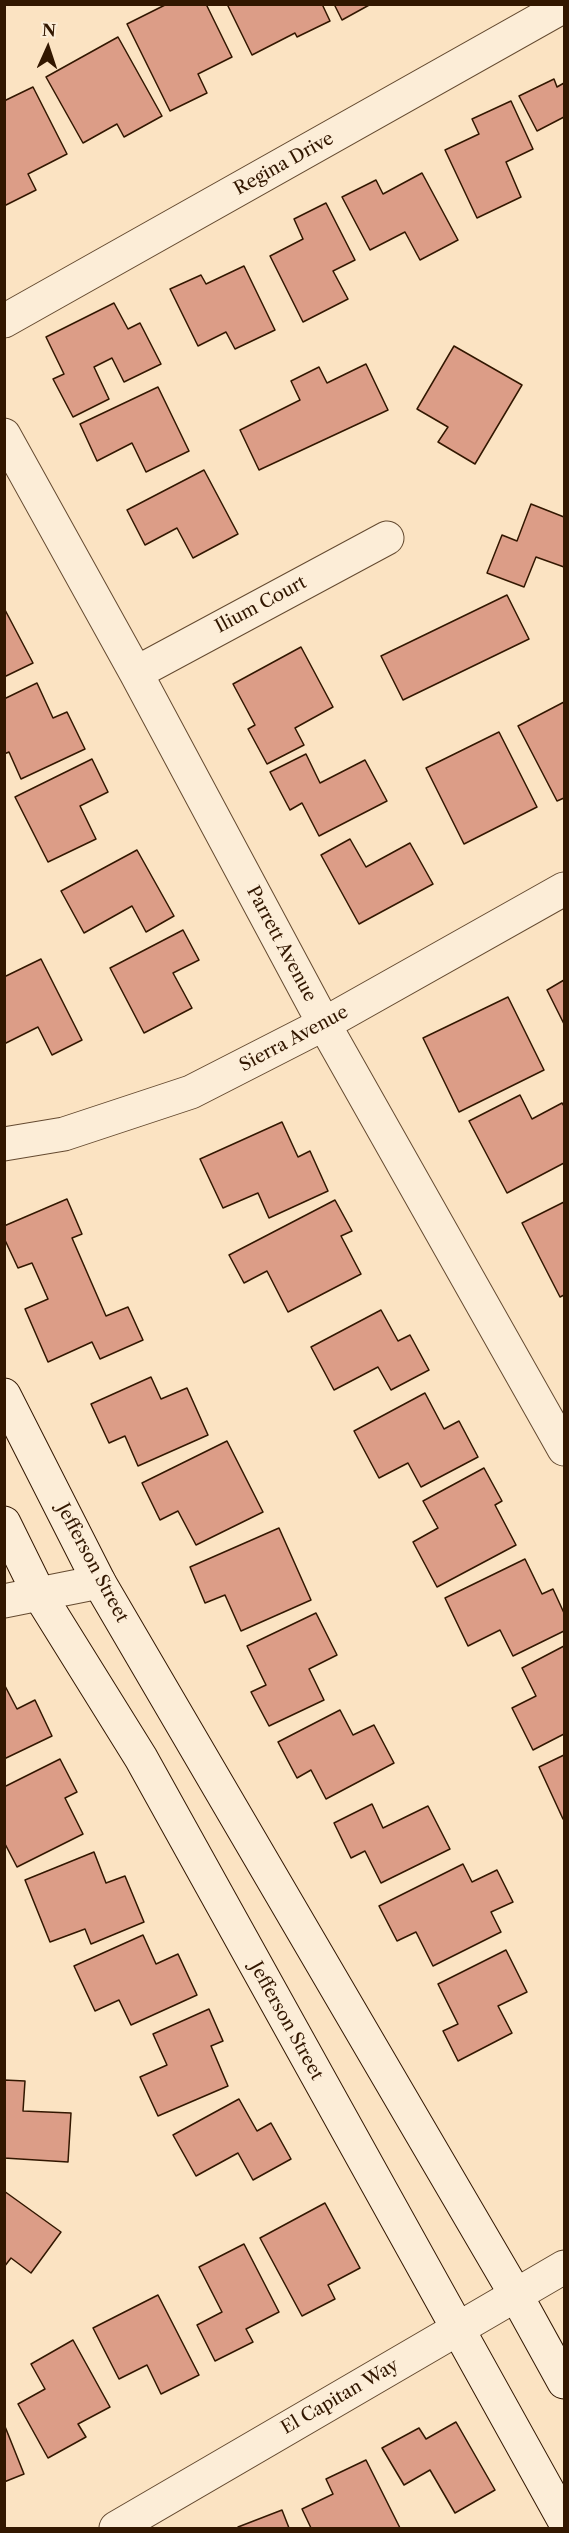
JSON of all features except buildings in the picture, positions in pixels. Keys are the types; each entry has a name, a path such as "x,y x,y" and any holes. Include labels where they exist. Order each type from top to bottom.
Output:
{"street":[{"name":"Regina Drive","path":"4,321 564,6"},
{"name":"Parrett Avenue","path":"4,435 136,673 324,1024 564,1449"},
{"name":"Ilium Court","path":"136,673 387,538"},
{"name":"Sierra Avenue","path":"4,1144 63,1134 191,1092 324,1024 564,889"},
{"name":"Jefferson Street","path":"4,1395 99,1582 516,2295 564,2382"},
{"name":"Jefferson Street","path":"4,1523 39,1594 141,1758 564,2520"},
{"path":"4,1601 99,1582"},
{"name":"El Capitan Way","path":"116,2529 564,2267"}]}
